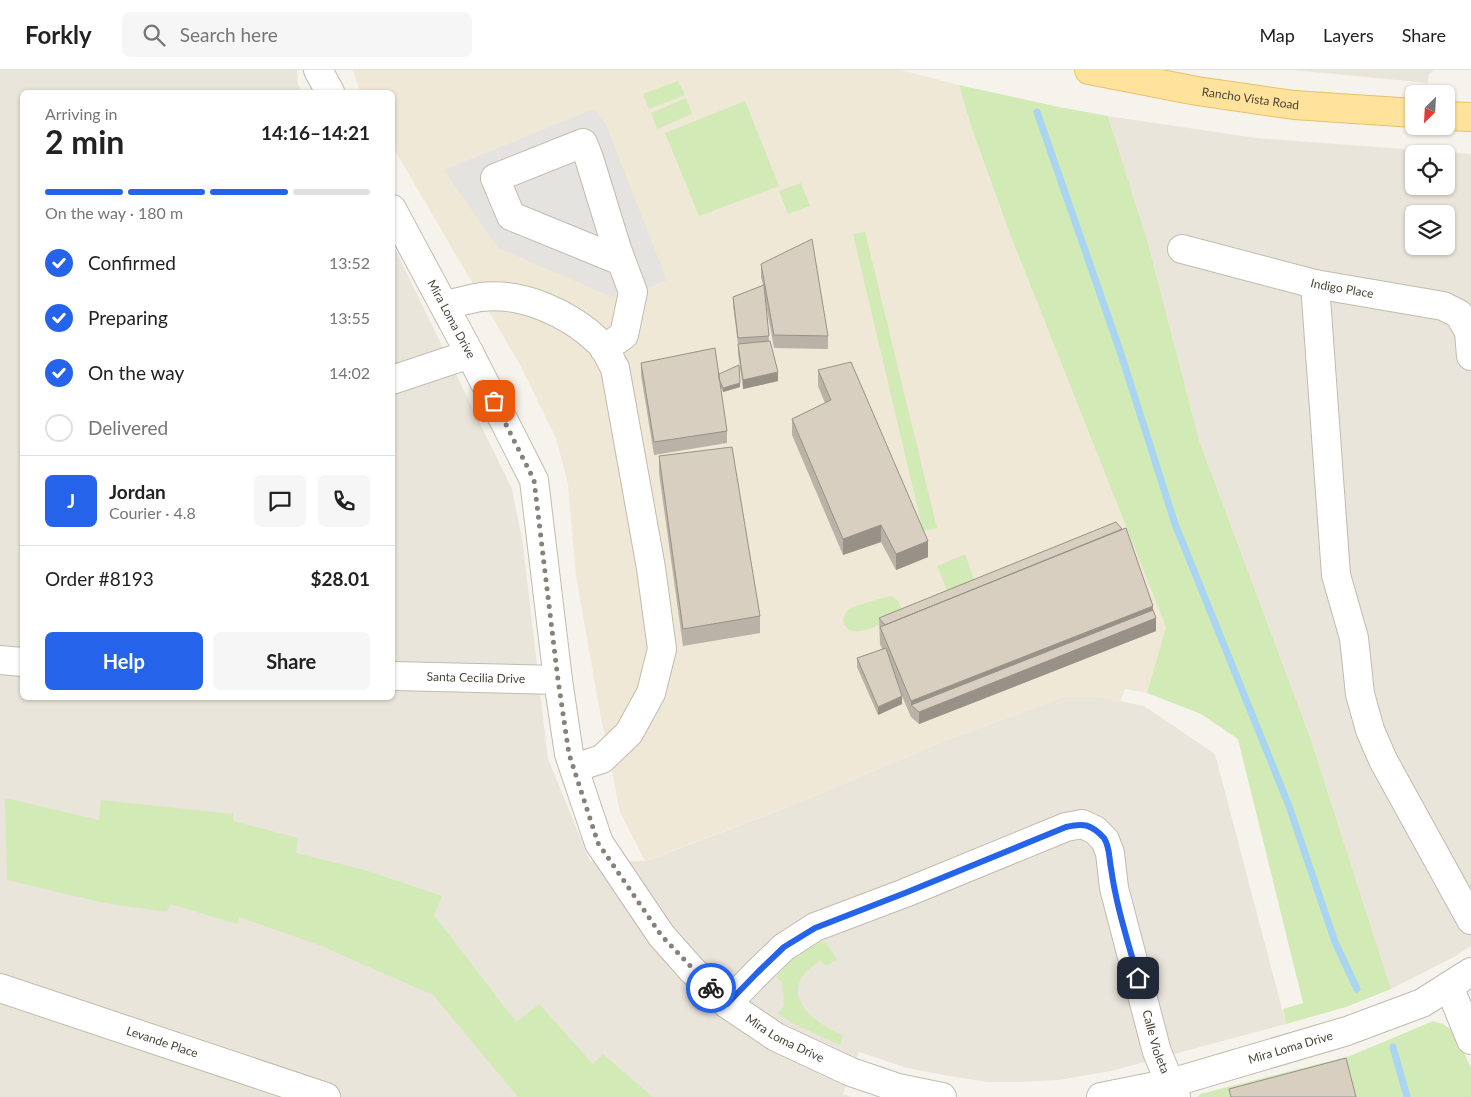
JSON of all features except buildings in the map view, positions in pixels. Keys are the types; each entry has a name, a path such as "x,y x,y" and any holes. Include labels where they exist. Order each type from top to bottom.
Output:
{"main road":[{"name":"Rancho Vista Road","path":"1093,70 1197,91 1294,105 1405,112"},
{"path":"1455,116 1471,117"}],"street":[{"path":"318,70 329,90"},
{"path":"604,349 624,335 633,292 589,158 582,143 495,178 511,216 622,261"},
{"name":"Mira Loma Drive","path":"395,215 470,354 534,480 558,680 569,754 598,843 661,935 691,969 727,1004 776,1037 851,1072 898,1088 942,1097"},
{"name":"Indigo Place","path":"1182,249 1315,284 1443,306 1459,314 1466,326 1469,332 1471,356"},
{"path":"1315,284 1336,576 1354,638 1360,694 1370,730 1383,760 1471,920"},
{"path":"444,305 482,297 509,298 537,305 568,317 601,343 615,368 650,568 662,649 652,693 629,734 602,759 574,768"},
{"path":"395,379 470,354"},
{"path":"0,660 20,662"},
{"name":"Santa Cecilia Drive","path":"395,676 558,680"},
{"name":"Calle Violeta","path":"727,1004 784,947 815,928 1066,827 1082,824 1095,830 1105,840 1110,853 1114,888 1157,1052 1174,1090"},
{"path":"1460,979 1471,1040"},
{"name":"Mira Loma Drive","path":"1101,1097 1174,1090 1347,1031 1422,1003 1460,979"},
{"name":"Levande Place","path":"0,988 326,1097"}],"shaded area":[{"path":"0,70 297,70 298,85 301,90 20,90 20,700 395,700 395,249 512,489 523,545 548,759 590,861 646,861 788,807 947,740 1063,697 1100,697 1144,706 1215,754 1286,1024 1111,1071 1059,1080 988,1082 907,1068 859,1052 843,1094 851,1097 0,1097"},
{"path":"353,70 901,70 959,85 971,126 1008,229 1166,627 1147,693 1125,689 1120,702 1100,697 1063,697 947,740 788,807 645,861 620,812 598,702 576,575 568,484 556,438 519,363 395,150 395,90 359,90"},
{"path":"1293,70 1435,70 1429,74 1428,83"},
{"path":"594,109 606,125 667,280 643,290 612,297 498,248 444,170"},
{"path":"1108,116 1256,138 1405,149 1405,195 1455,195 1455,153 1471,154 1471,946 1454,957 1391,989 1311,740 1199,440 1148,243"}],"green space":[{"path":"678,81 685,95 649,109 643,94"},
{"path":"959,85 1108,116 1148,243 1199,440 1311,740 1391,989 1346,1007 1286,1024 1283,1009 1303,1003 1238,739 1201,714 1147,693 1166,627 1008,229 971,126"},
{"path":"686,98 692,114 657,129 651,113"},
{"path":"745,101 779,186 699,216 665,133"},
{"path":"801,183 810,206 788,214 779,191"},
{"path":"865,232 937,528 923,531 853,234"},
{"path":"965,554 975,582 948,593 937,566"},
{"path":"890,596 900,604 898,617 863,631 853,631 847,628 844,616 848,610"},
{"path":"5,798 99,820 101,800 233,814 233,821 298,838 296,853 365,870 442,896 434,915 516,1022 539,1004 593,1064 603,1054 653,1097 518,1097 433,995 319,945 239,917 237,924 170,904 167,912 104,903 7,880"},
{"path":"821,942 826,942 837,960 825,966 821,960 807,971 801,979 798,989 799,998 803,1007 818,1021 843,1036 840,1045 790,1022 778,1013 784,1006 782,982 776,977 799,953"},
{"path":"1433,1021 1443,1024 1453,1031 1459,1042 1471,1068 1471,1097 1198,1097 1200,1094 1350,1056"}],"waterway":[{"path":"1037,112 1121,354 1175,524 1289,806 1335,942 1357,989"},
{"path":"1393,1047 1407,1097"}],"way so far":[{"path":"494,401 534,480 558,680 569,754 598,843 661,935 691,969 711,988"}],"route":[{"path":"711,988 727,1004 784,947 815,928 1066,827 1082,824 1095,830 1105,840 1110,853 1114,888 1138,978"}]}
